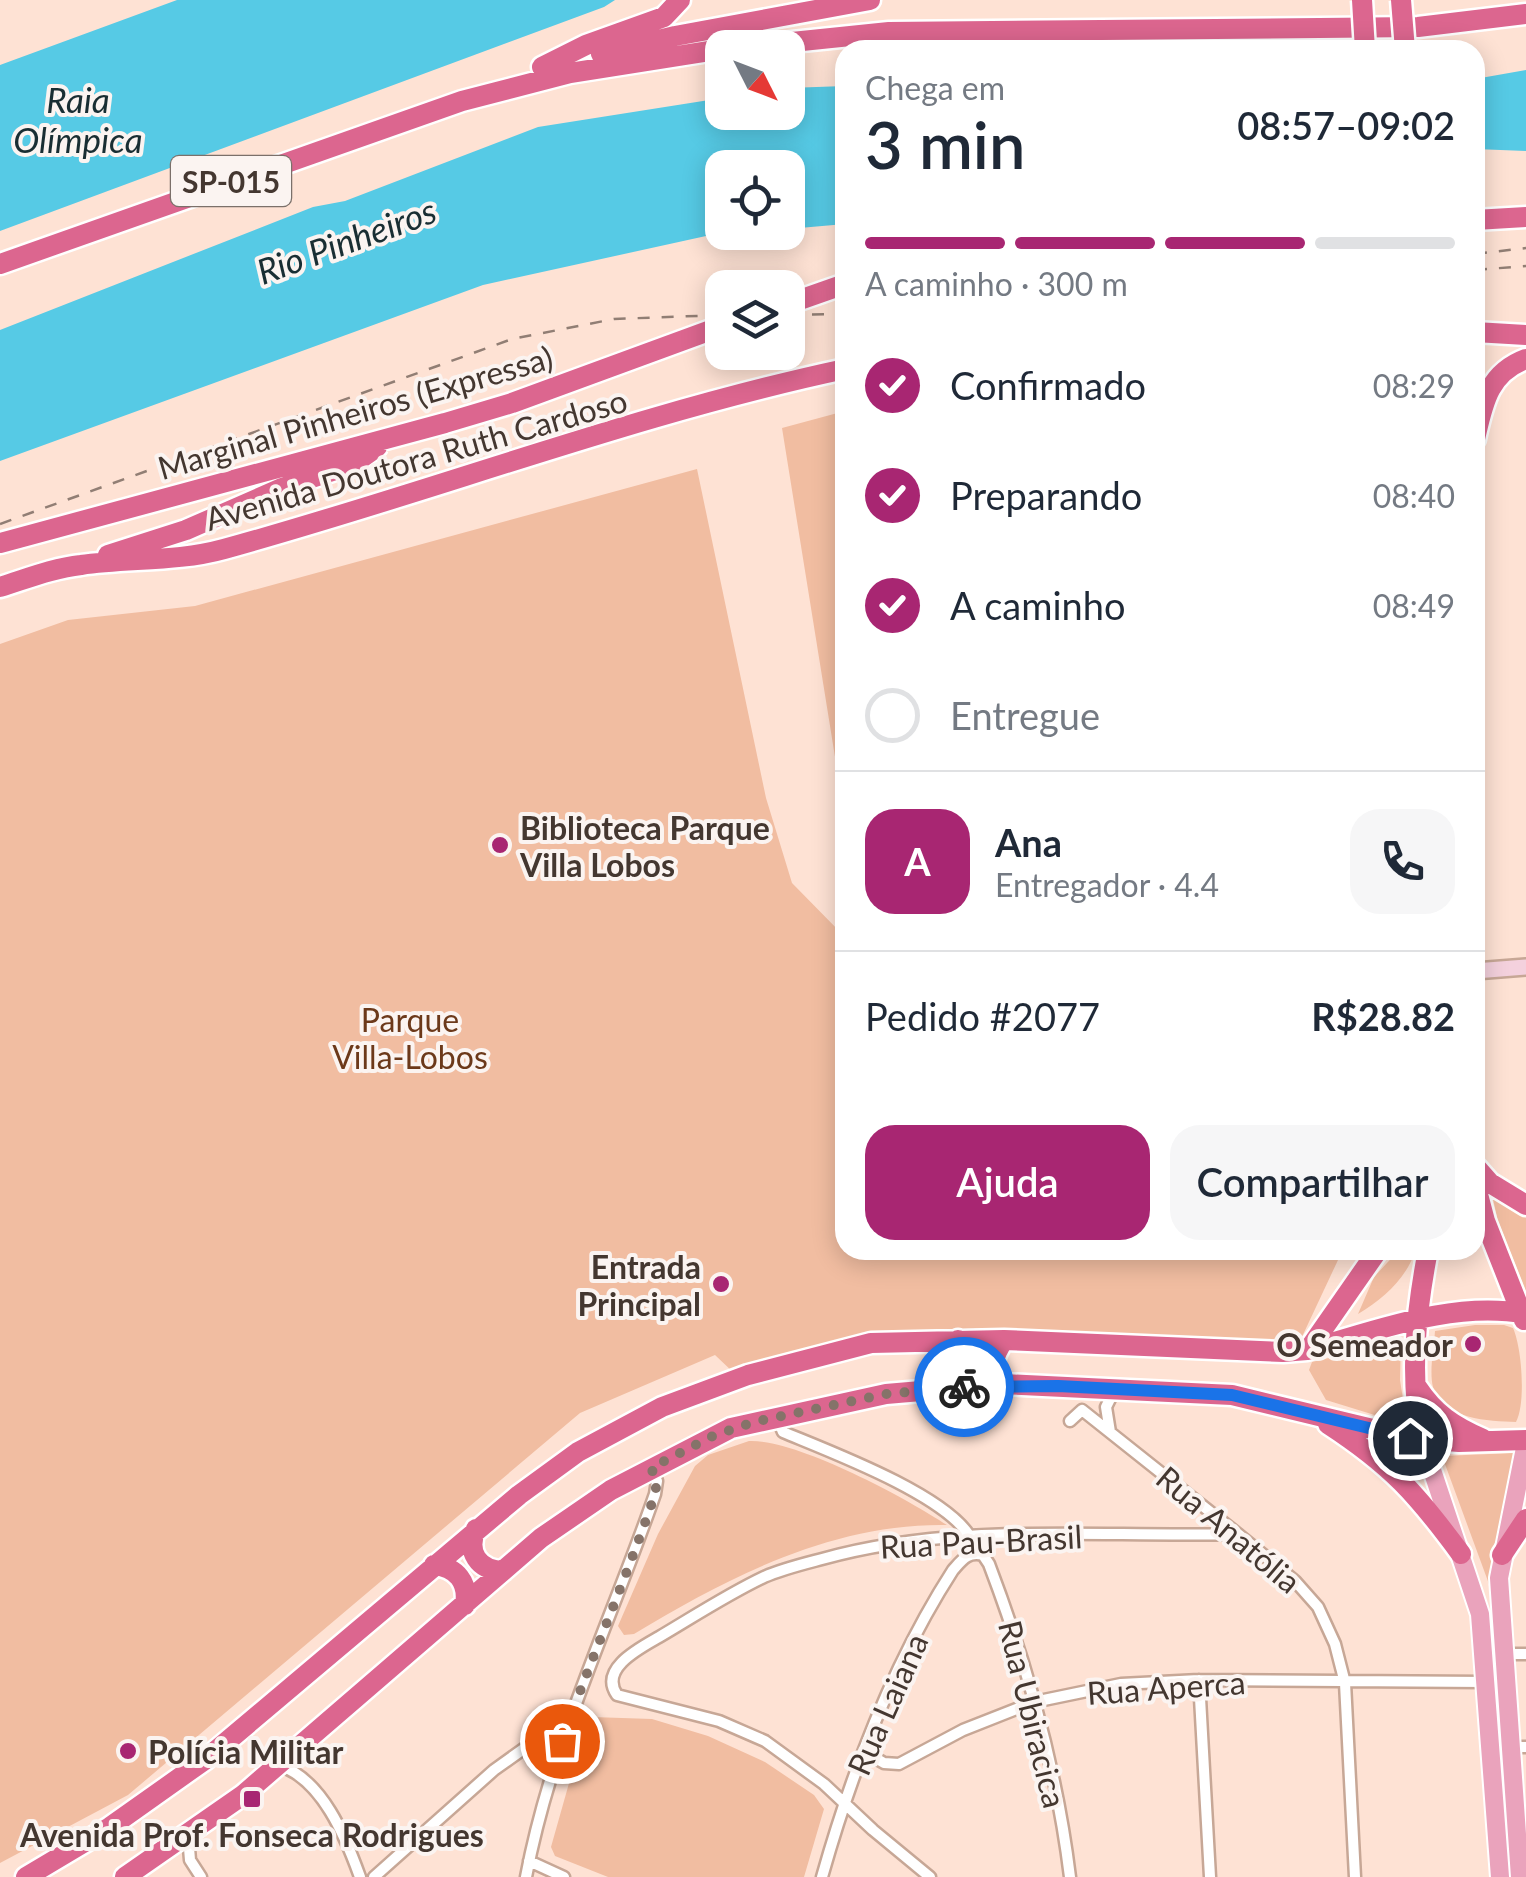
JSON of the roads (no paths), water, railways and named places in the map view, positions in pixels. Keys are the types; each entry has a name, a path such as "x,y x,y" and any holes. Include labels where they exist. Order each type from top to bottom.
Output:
{"highway":[{"path":"462,101 664,16 680,0"},
{"path":"542,66 870,0"},
{"path":"1362,0 1364,40"},
{"path":"1401,0 1404,40"},
{"path":"805,41 890,32 1418,27 1526,14"},
{"name":"SP-015","path":"0,264 462,101 586,70 705,52"},
{"path":"1485,220 1526,218"},
{"path":"805,298 835,288"},
{"name":"Marginal Pinheiros (Expressa)","path":"0,543 381,442 512,403 705,332"},
{"path":"1485,333 1526,336"},
{"path":"1485,399 1493,381 1506,368 1526,359"},
{"name":"Avenida Doutora Ruth Cardoso","path":"0,587 78,565 176,558 218,550 426,491 696,407 835,371"},
{"path":"78,565 186,530 282,488 354,464 381,442"},
{"path":"1485,1177 1526,1205"},
{"path":"26,1877 126,1817 206,1760 476,1529 578,1452 662,1408 712,1387 801,1359 871,1343 1004,1340 1283,1352 1307,1350 1418,1321 1475,1311 1525,1318 1485,1217"},
{"path":"1307,1350 1371,1260"},
{"path":"1422,1440 1416,1386 1418,1321 1427,1260"},
{"path":"957,1387 968,1375 971,1360 958,1340"},
{"path":"1004,1340 993,1361 994,1372 1004,1384"},
{"path":"125,1877 189,1834 277,1765 569,1519 611,1490 731,1428 886,1394 1004,1384 1232,1395 1422,1440 1526,1442"},
{"path":"1416,1386 1432,1410 1447,1422 1489,1442"},
{"path":"1313,1415 1362,1446 1407,1484 1461,1554"},
{"path":"1502,1555 1526,1519"},
{"path":"476,1529 471,1543 477,1560 487,1569 503,1571"},
{"path":"434,1566 450,1568 462,1580 464,1605"}],"main road":[{"path":"1422,1440 1493,1654 1518,1747 1520,1877"},
{"path":"1500,1877 1486,1682 1493,1654 1502,1555 1526,1442"}],"street":[{"path":"1485,970 1526,967"},
{"path":"1110,1432 1105,1412 1115,1389"},
{"name":"Rua Anatólia","path":"1070,1421 1082,1410 1238,1534 1318,1607 1335,1644 1344,1682 1355,1877"},
{"path":"777,1416 782,1432 879,1474 951,1514 969,1535"},
{"path":"526,1877 572,1714 623,1588 655,1494 657,1481 651,1468"},
{"name":"Rua Pau-Brasil","path":"844,1804 799,1764 738,1727 617,1696 611,1687 616,1667 649,1642 766,1576 863,1548 969,1535 1238,1534"},
{"name":"Rua Laiana","path":"822,1877 844,1804 910,1646 962,1559 972,1554 983,1555"},
{"name":"Rua Ubiracica","path":"983,1555 1006,1610 1034,1702 1070,1877"},
{"path":"1493,1654 1526,1654"},
{"path":"1199,1680 1210,1877"},
{"name":"Rua Aperca","path":"865,1752 884,1763 899,1764 962,1730 1034,1702 1120,1684 1199,1680 1486,1682"},
{"path":"374,1877 494,1770 572,1714"},
{"path":"277,1765 302,1777 339,1822 360,1877"},
{"path":"844,1804 930,1877"},
{"path":"189,1834 188,1853 200,1877"},
{"path":"528,1861 564,1877"}],"water":[{"name":"Raia Olímpica","path":"177,0 615,0 0,231 0,65"},
{"path":"1526,70 1526,151 1485,149 1485,77"},
{"name":"Rio Pinheiros","path":"835,86 835,225 805,228 805,150 705,150 705,236 483,285 0,461 0,330 313,207 345,201 538,127 705,101 705,130 805,130 805,87"}],"railway":[{"path":"1485,253 1526,248"},
{"path":"1485,269 1526,266"},
{"path":"805,315 835,314"},
{"path":"0,524 512,339 614,319 705,316"}],"place":[{"name":"Biblioteca Parque Villa Lobos","path":"500,845"},
{"name":"Entrada Principal","path":"721,1284"},
{"name":"O Semeador","path":"1473,1344"},
{"name":"Polícia Militar","path":"128,1751"},
{"name":"Avenida Prof. Fonseca Rodrigues","path":"252,1799"}],"park label":[{"name":"Parque Villa-Lobos","path":"410,1038"}]}
